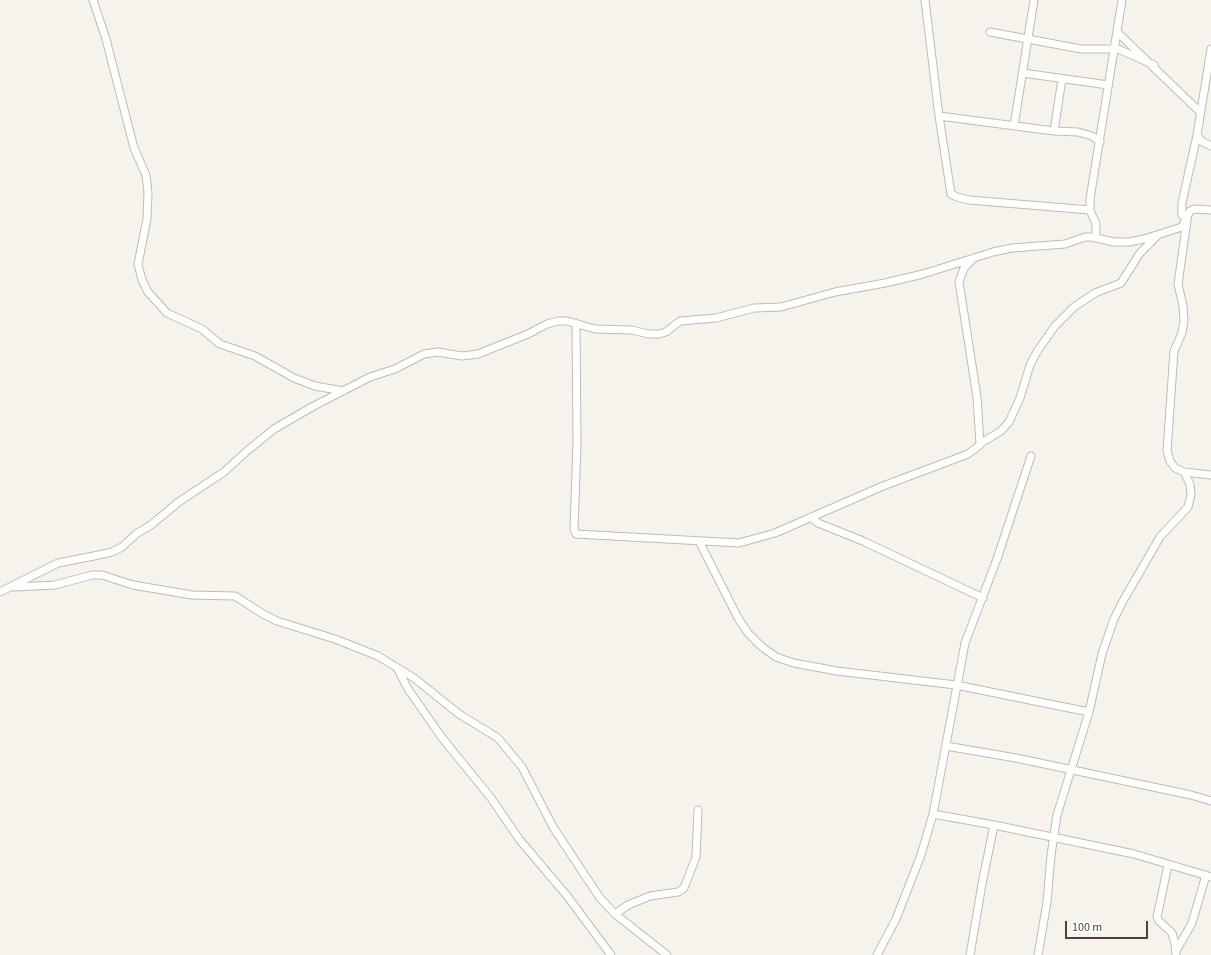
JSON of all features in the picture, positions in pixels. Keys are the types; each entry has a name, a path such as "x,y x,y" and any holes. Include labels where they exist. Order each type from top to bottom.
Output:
{"street":[{"path":"93,0 106,39 134,148 146,175 148,193 147,219 138,264 142,280 148,292 167,313 202,329 220,344 255,356 294,378 315,386 344,391"},
{"path":"925,0 939,116 951,194 957,197 1090,210"},
{"path":"1014,126 1034,0"},
{"path":"1096,237 1095,220 1090,210 1090,199 1122,0"},
{"path":"990,32 1081,49 1113,49 1154,65"},
{"path":"1117,32 1154,65 1200,112"},
{"path":"1187,216 1182,215 1182,203 1197,135 1211,49"},
{"path":"1023,73 1108,85"},
{"path":"1054,131 1062,79"},
{"path":"939,116 1085,134 1096,138 1100,142"},
{"path":"1197,135 1201,142 1211,146"},
{"path":"0,592 58,563 112,552 122,547 136,534 151,525 180,501 224,472 274,429 312,407 370,377 395,368 424,354 438,352 469,356 528,334 547,324 558,321 576,323 595,329 632,330 654,335 666,332 680,321 723,316 754,308 781,307 835,292 885,283 923,274 1012,248 1065,244 1085,237 1096,237 1114,242 1129,242 1182,227 1187,216 1195,209 1211,210"},
{"path":"1187,216 1178,284 1184,306 1184,321 1182,333 1174,351 1167,451 1170,461 1175,468 1184,472 1211,475"},
{"path":"576,323 577,443 574,532 580,535 699,541 728,544 752,541 882,486 968,454 977,448 981,443 1001,431 1009,422 1020,398 1030,365 1038,350 1055,326 1074,307 1095,293 1121,283 1140,253 1159,234"},
{"path":"974,258 964,268 959,282 977,397 981,443"},
{"path":"877,955 898,913 921,855 933,814 965,643 983,598 1031,456"},
{"path":"1038,955 1047,902 1053,838 1057,815 1089,712 1102,654 1114,620 1160,537 1188,507 1191,495 1190,484 1184,472"},
{"path":"811,517 818,523 863,541 983,598"},
{"path":"699,541 738,618 748,633 762,647 776,657 794,663 837,671 956,685 1089,712"},
{"path":"12,587 55,585 92,575 102,576 133,585 192,595 219,597 235,596 277,621 356,647 378,656 396,666 418,681 459,714 498,738 522,767 553,827 587,880 615,914 667,955"},
{"path":"396,666 408,688 443,739 491,798 519,839 564,893 612,955"},
{"path":"946,746 1016,758 1070,771 1191,795 1211,801"},
{"path":"615,914 650,896 678,892 684,888 696,857 698,810"},
{"path":"933,814 1134,854 1208,876 1192,923 1176,953"},
{"path":"970,955 994,825"},
{"path":"1168,865 1157,917 1159,921 1172,933 1176,953"}]}
